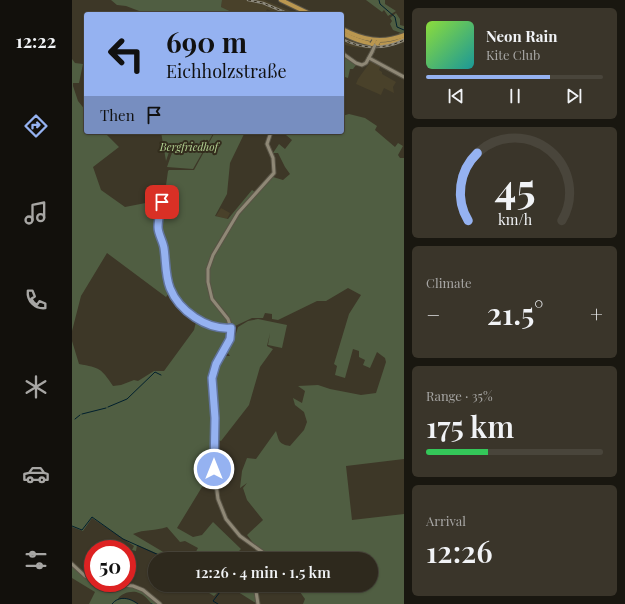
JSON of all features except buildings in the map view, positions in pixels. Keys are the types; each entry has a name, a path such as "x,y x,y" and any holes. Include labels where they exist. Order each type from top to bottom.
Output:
{"main road":[{"path":"281,0 306,12"},
{"path":"344,32 356,40 376,43 390,42 404,37"},
{"path":"344,32 376,43"},
{"path":"344,54 360,65 365,64 376,43"},
{"path":"370,56 404,77"},
{"path":"260,552 240,536 226,519 218,499 215,478 215,418 212,378 216,364 230,339 231,328 227,316 212,299 208,282 208,269 213,255 238,213 274,173 273,158 267,144 270,134"},
{"path":"162,202 158,227 164,246 166,269 172,292 181,304 198,318 217,328 231,328"},
{"path":"72,564 84,575"},
{"path":"136,587 143,590 160,604"},
{"path":"256,592 258,604"}],"shaded area":[{"path":"222,0 264,0 293,12 273,12 267,9 266,12 232,12 221,7"},
{"path":"344,36 372,46 371,49 344,45"},
{"path":"371,61 381,65 379,70 382,74 396,82 393,87 394,93 384,88 381,95 356,84"},
{"path":"221,208 230,213 227,219 216,216"}],"green space":[{"path":"111,0 222,0 221,7 232,12 142,12 126,6 117,5"},
{"path":"366,0 385,0 385,4 396,11 388,16 384,10 382,12"},
{"path":"396,13 400,19 400,25 404,26 404,33 400,34 398,33 401,33 393,30 390,24 392,21 390,18"},
{"path":"344,57 356,65 353,69 350,69 348,78 344,77"},
{"path":"72,59 75,63 83,64 79,83 73,83 73,86 78,101 84,108 84,134 106,134 119,147 93,167 101,190 125,207 161,200 158,225 156,225 163,247 171,291 166,297 107,253 81,296 72,331"},
{"path":"349,114 365,118 377,126 375,130 395,147 398,143 403,146 398,155 400,158 404,158 404,459 346,466 352,520 404,514 404,604 303,604 305,599 300,592 378,592 378,552 263,552 257,548 247,535 263,520 247,500 243,488 247,483 240,488 242,471 247,458 256,459 276,431 281,443 290,446 304,430 307,422 304,412 295,405 293,398 302,403 305,391 298,386 318,385 361,395 376,393 386,362 385,358 377,352 370,368 363,365 365,360 359,357 359,351 353,349 345,378 335,375 337,366 334,364 349,314 361,295 348,288 326,301 317,301 278,320 272,319 272,314 265,313 263,318 252,318 235,326 213,298 209,288 209,269 217,249 239,214 256,193 273,177 283,180 290,174 278,153 273,153 279,144 285,149 292,140 286,134 344,134 344,115"},
{"name":"Bergfriedhof","path":"161,134 213,134 193,169 167,167 174,147 171,146 166,161"},
{"path":"214,134 244,134 230,163 227,194 215,216 228,219 252,190 255,192 236,215 217,244 209,261 206,279 210,297 225,316 229,323 228,327 213,325 206,322 187,308 176,296 178,294 175,294 167,269 165,247 160,228 168,171 194,170"},
{"path":"258,319 287,325 282,348 268,345 270,333 267,346 273,349 260,367 249,405 221,441 216,439 218,417 215,378 217,371 225,356 230,356 227,352 233,343 238,327 248,321"},
{"path":"196,322 200,322 218,328 227,329 230,333 228,341 216,362 213,362 211,386 214,428 211,428 214,431 212,460 215,485 211,484 211,486 202,487 177,528 193,537 202,535 213,522 241,549 238,552 196,552 198,548 185,541 180,542 167,527 141,531 133,534 163,552 154,552 137,545 136,551 136,540 125,540 92,518 83,531 72,527 72,341 79,364 96,368 103,372 113,386 121,385 134,380 138,381 154,371 164,371 194,330"},
{"path":"72,567 84,575 84,585 72,578"},
{"path":"136,587 160,604 152,604 143,595 136,592"},
{"path":"95,592 134,592 124,594 118,599 129,599 138,604 89,604"},
{"path":"207,592 218,592 214,596"},
{"path":"238,592 256,592 258,603"}],"waterway":[{"path":"379,0 380,4 395,17 397,27 404,30"},
{"path":"108,407 127,399 155,372 161,375"},
{"path":"82,414 106,408"},
{"path":"75,419 80,415"},
{"path":"72,526 82,530 92,517 123,539 152,552"},
{"path":"218,604 213,601 220,592"},
{"path":"112,604 121,598 132,600 138,604"}],"railway":[{"path":"248,0 263,3 284,12"},
{"path":"344,40 357,45 373,47 380,47 404,40"}],"route":[{"path":"162,202 158,227 164,246 166,269 172,292 181,304 205,323 217,328 231,328 230,339 216,364 212,378 215,411 214,469"}]}
